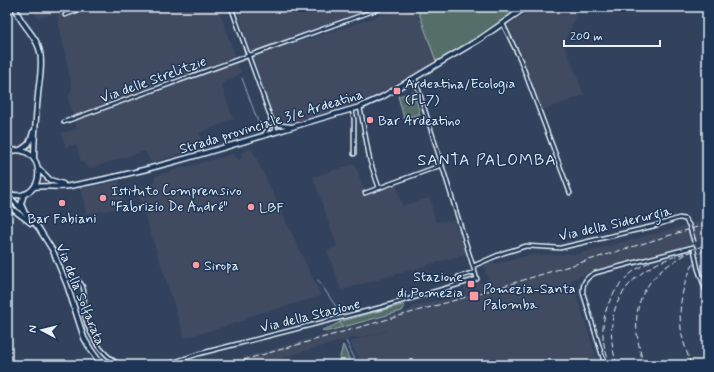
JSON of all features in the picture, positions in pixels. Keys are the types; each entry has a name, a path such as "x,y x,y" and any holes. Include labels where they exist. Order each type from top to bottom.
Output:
{"main road":[{"path":"7,194 12,196 24,194 34,187 38,178 38,169 34,159 35,124 41,53 37,43 19,18 15,7"},
{"name":"Strada provinciale 3/e Ardeatina","path":"34,187 63,187 167,164 360,107 382,97 477,41 526,7"},
{"path":"7,152 20,150 27,147 35,124"},
{"path":"20,150 30,155 34,159"},
{"path":"38,169 50,180 56,183 71,185"},
{"name":"Via della Solfarata","path":"7,194 38,227 54,251 84,338 102,365"},
{"path":"24,194 21,204 25,214"},
{"path":"7,205 38,227"}],"street":[{"path":"65,14 86,7"},
{"path":"231,7 276,132"},
{"name":"Via delle Strelitzie","path":"64,122 384,7"},
{"path":"503,24 520,59 570,193"},
{"path":"415,78 475,272 458,277 460,284"},
{"path":"360,107 370,162 378,188"},
{"path":"352,109 354,121 354,154"},
{"path":"271,119 280,125 296,126"},
{"path":"262,136 268,128 271,119"},
{"path":"365,193 442,165"},
{"name":"Via della Siderurgia","path":"473,266 526,246 560,248 654,226 680,218 685,219 689,225 694,242 698,269 707,294"},
{"path":"605,365 582,293 583,285 586,279 595,273 686,248 694,249"},
{"name":"Via della Stazione","path":"165,365 198,354 339,318 477,279 475,272"},
{"path":"65,280 74,279 82,285 84,292 85,317 90,331 102,350 120,365"}],"shaded area":[{"path":"30,7 218,7 241,73 221,84 233,119 199,133 204,146 151,163 145,151 90,168 81,161 76,144 66,147 61,133 77,129 68,98 72,88 57,13 38,18"},
{"path":"236,7 367,7 364,10 251,52"},
{"path":"412,7 417,7 436,61 353,106 293,123 285,123 273,116 253,57 394,10 399,13 408,11"},
{"path":"534,7 579,7 564,44 584,95 542,110 518,46 508,26"},
{"path":"252,149 321,296 246,317 246,320 185,338 136,188 155,183 155,176 186,167 233,154 238,159 243,158 241,152"},
{"path":"355,164 365,194 396,184 402,206 430,198 435,222 454,221 466,254 341,290 327,251 337,246 313,177"},
{"name":"Istituto Comprensivo \"Fabrizio De André\"","path":"119,181 124,207 86,214 82,189"},
{"path":"707,220 707,236 685,246 592,271 571,280 599,365 363,365 350,342 390,330 358,338 354,337 261,365 216,365 411,310 411,307 436,302 465,293 464,287 486,281 488,278 484,268 485,264 487,261 492,259 494,265 531,255 579,254"}],"green space":[{"path":"417,7 526,7 437,64"},
{"path":"414,92 420,114 404,118 398,96"},
{"path":"402,305 405,306 402,311 325,332 322,330 342,321"},
{"path":"343,345 352,365 338,365"}],"waterway":[{"path":"242,78 258,122"},
{"path":"318,280 335,305 342,328"},
{"path":"346,341 358,365"}],"railway":[{"path":"226,365 484,292 707,224"},
{"path":"644,365 637,337 637,324 641,299 647,287 655,276 667,266 707,243"},
{"path":"691,365 680,323 681,299 693,265 707,245"},
{"path":"617,365 611,334 612,319 622,293 631,282 643,272 658,263 693,251"},
{"path":"610,365 604,346 603,335 603,323 610,301 622,282 640,267 650,262"}],"place":[{"name":"Ardeatina/Ecologia (FL7)","path":"397,91"},
{"name":"Bar Ardeatino","path":"370,120"},
{"name":"Istituto Comprensivo \"Fabrizio De André\"","path":"103,198"},
{"name":"Bar Fabiani","path":"62,203"},
{"name":"LBF","path":"251,207"},
{"name":"Siropa","path":"196,265"},
{"name":"Stazione di Pomezia","path":"471,284"},
{"name":"Pomezia-Santa Palomba","path":"474,296"}],"district":[{"name":"SANTA PALOMBA","path":"487,159"}]}
